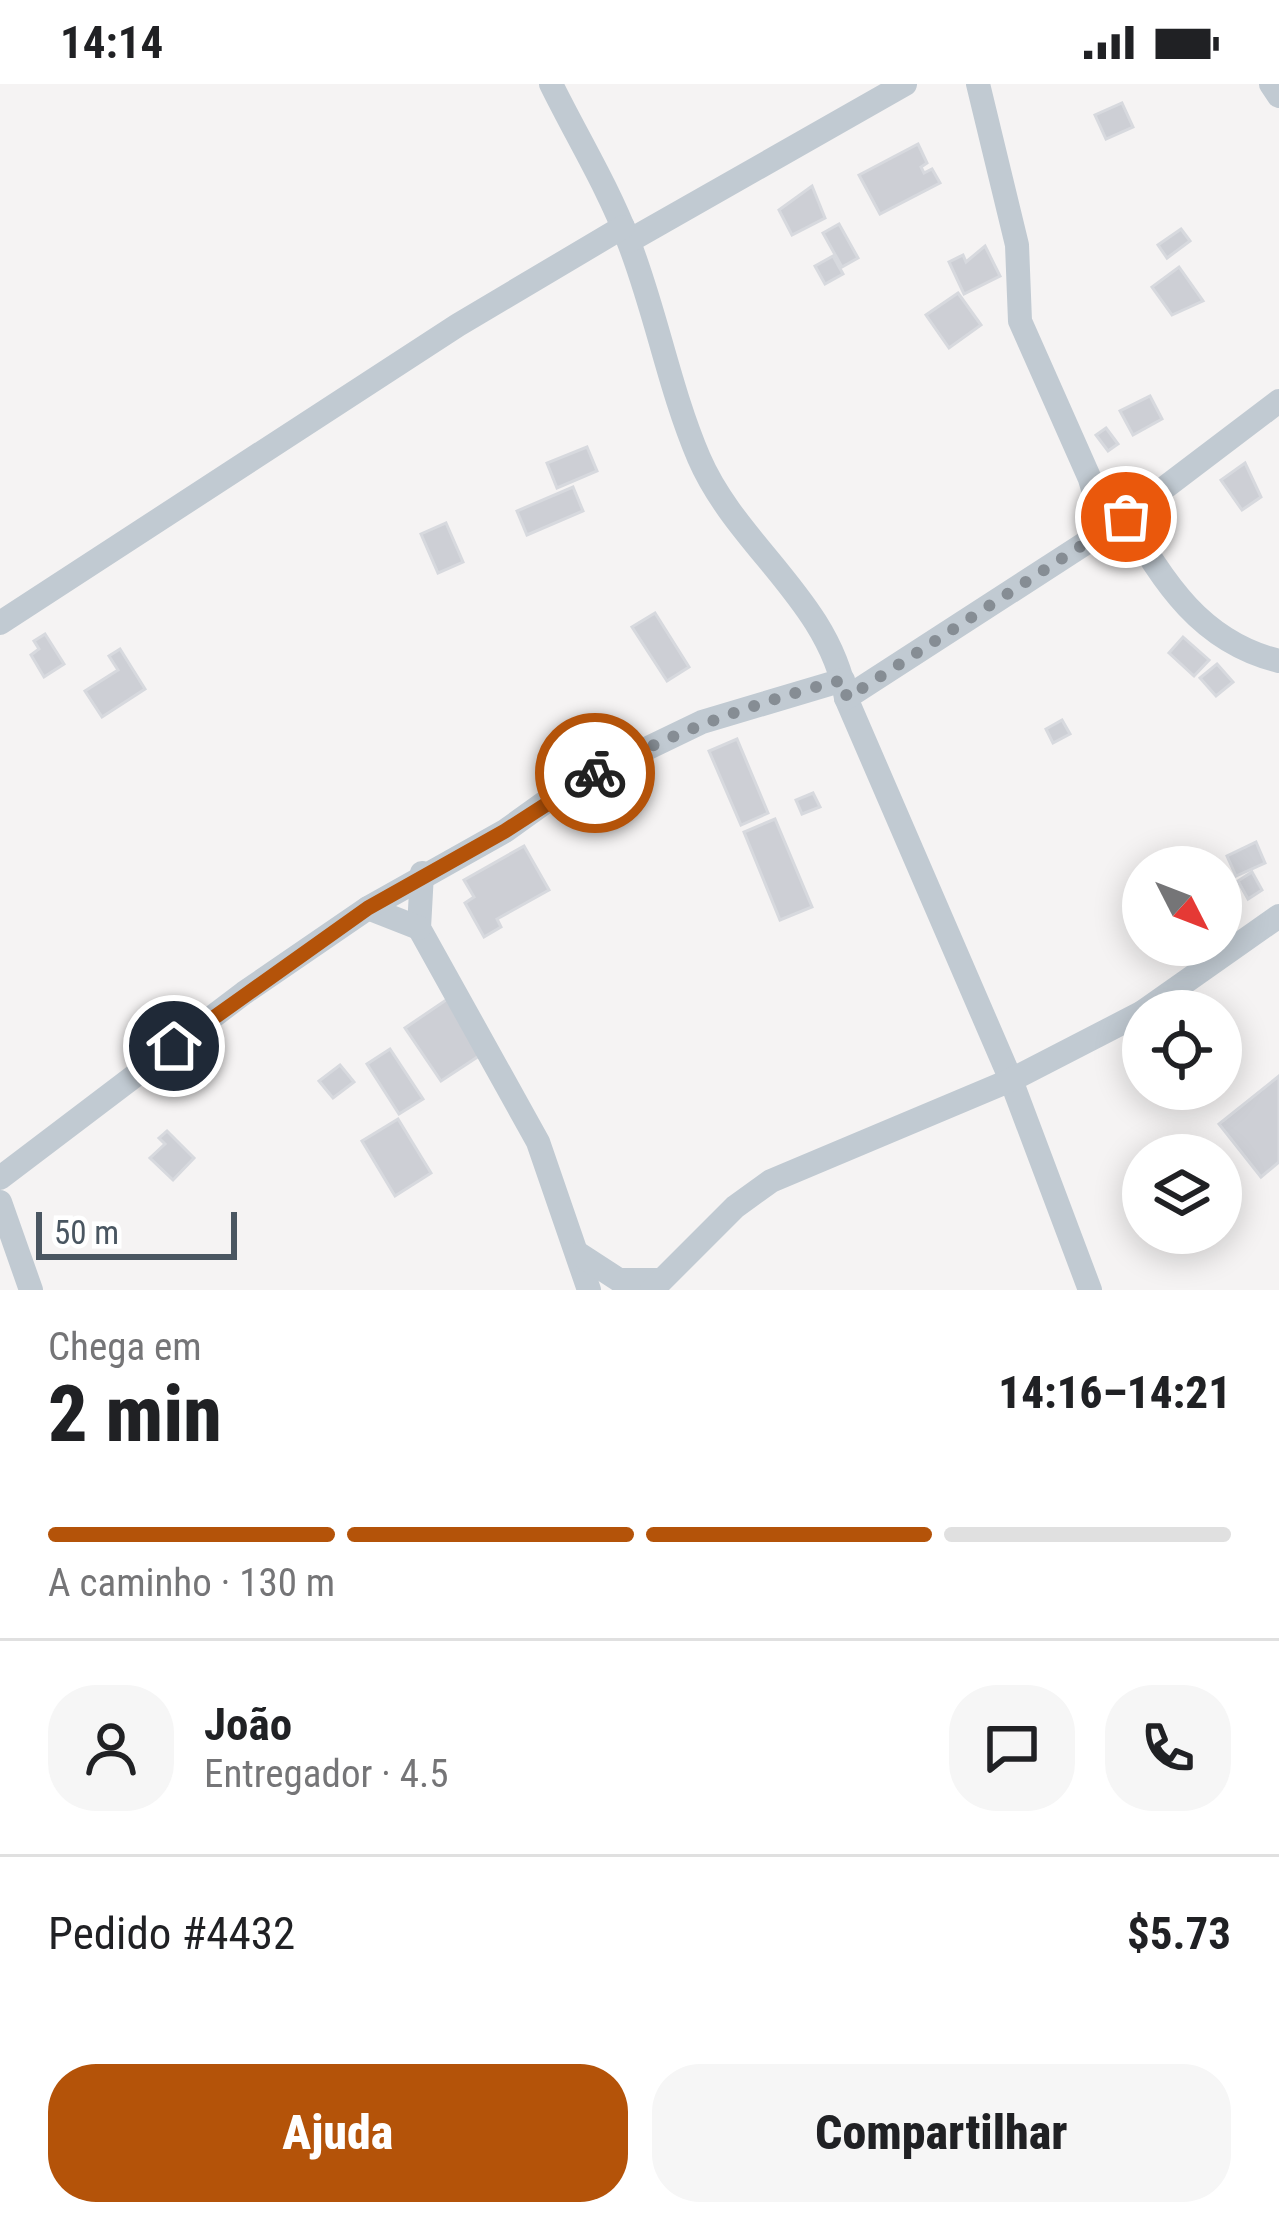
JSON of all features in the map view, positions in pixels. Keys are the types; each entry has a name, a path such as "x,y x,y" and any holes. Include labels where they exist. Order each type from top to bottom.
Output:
{"street":[{"path":"550,84 626,234 700,460 736,521 812,612 1011,1080 1090,1290"},
{"path":"0,623 458,325 905,84"},
{"path":"978,84 1017,245 1020,320 1090,479 1098,506 1097,536"},
{"path":"1271,84 1279,96"},
{"path":"0,1178 422,873 505,831 565,788 702,722 845,689 1126,517 1279,400"},
{"path":"1126,517 1169,590 1187,608 1237,649 1279,661"},
{"path":"422,873 419,928 538,1142 589,1290"},
{"path":"368,908 419,928"},
{"path":"1174,990 1279,916"},
{"path":"577,1253 619,1280 657,1285 735,1207 771,1181 1011,1080 1122,1022"},
{"path":"0,1202 31,1290"}],"building":[{"path":"1122,103 1133,127 1106,139 1095,115"},
{"path":"918,144 927,163 921,167 924,173 932,169 940,183 880,214 859,175"},
{"path":"812,186 825,218 792,235 779,210"},
{"path":"839,224 858,258 842,267 823,233"},
{"path":"1181,229 1190,241 1167,258 1158,245"},
{"path":"985,246 1000,276 964,294 949,262 963,255 966,262"},
{"path":"833,256 843,274 825,284 815,266"},
{"path":"1179,267 1203,301 1172,315 1152,287"},
{"path":"958,293 981,325 949,348 926,315"},
{"path":"1150,396 1162,419 1133,435 1120,411"},
{"path":"1106,428 1118,444 1108,451 1096,435"},
{"path":"587,447 597,471 557,488 547,463"},
{"path":"1245,463 1261,497 1242,510 1221,480"},
{"path":"573,487 583,511 527,535 517,511"},
{"path":"446,523 463,562 438,573 421,534"},
{"path":"655,613 689,667 667,681 632,627"},
{"path":"45,634 64,664 44,677 31,655 39,649 34,641"},
{"path":"1183,637 1209,660 1194,676 1169,653"},
{"path":"120,649 145,689 102,717 85,691 118,670 109,656"},
{"path":"1217,664 1233,682 1216,696 1200,678"},
{"path":"1062,720 1070,734 1053,743 1046,729"},
{"path":"737,739 768,813 741,825 709,751"},
{"path":"813,793 820,807 802,814 796,800"},
{"path":"775,819 812,907 780,920 744,832"},
{"path":"1256,842 1265,863 1242,873 1242,849"},
{"path":"524,846 549,890 497,919 501,927 484,937 465,903 474,897 464,880"},
{"path":"1252,872 1262,890 1248,899 1242,878"},
{"path":"449,998 485,1052 441,1081 405,1028"},
{"path":"390,1049 423,1099 399,1114 367,1064"},
{"path":"340,1065 354,1082 333,1098 319,1081"},
{"path":"1279,1076 1279,1162 1261,1177 1242,1153 1242,1134 1227,1134 1219,1124"},
{"path":"398,1119 431,1173 395,1196 362,1141"},
{"path":"167,1131 194,1158 173,1180 150,1158 165,1144 159,1138"}],"way so far":[{"path":"595,773 702,722 764,700 843,680 847,698 1126,517"}],"route":[{"path":"174,1046 368,908 422,873 505,831 565,788 595,773"}]}
